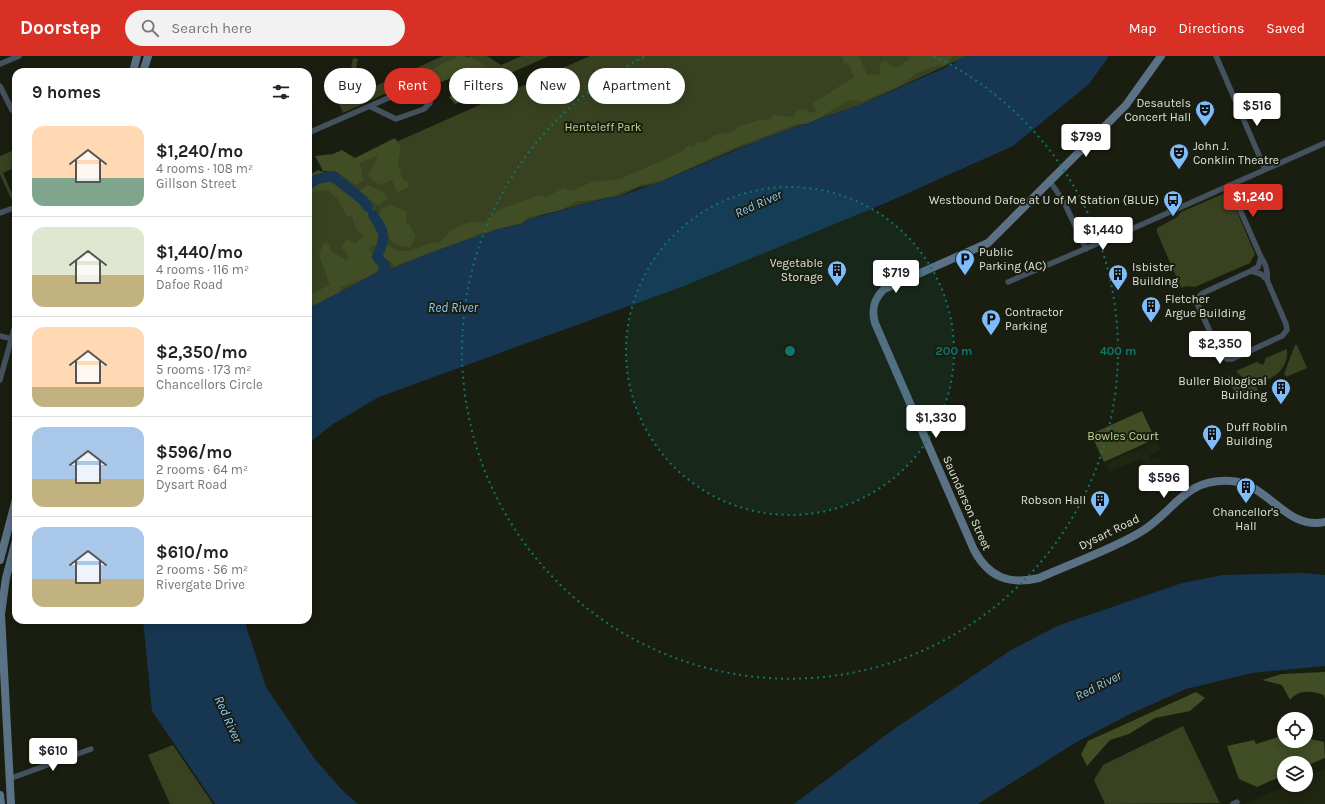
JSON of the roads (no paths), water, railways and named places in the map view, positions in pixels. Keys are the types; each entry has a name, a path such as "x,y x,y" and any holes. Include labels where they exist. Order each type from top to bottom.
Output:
{"street":[{"path":"0,64 19,56"},
{"path":"133,68 137,56"},
{"path":"144,68 148,56"},
{"path":"1086,249 1064,202 1049,180 1126,105 1161,56"},
{"path":"1216,56 1266,169"},
{"path":"0,86 12,110"},
{"path":"312,132 402,92 416,89 424,91 430,96 430,103 424,109 396,119 371,106"},
{"path":"1008,282 1086,249 1130,227 1178,206 1182,206 1325,143"},
{"name":"Saunderson Street","path":"1001,578 985,566 974,550 875,323 873,307 877,297 890,286 988,243 1049,180"},
{"path":"1229,185 1264,262 1268,273 1267,280"},
{"path":"0,213 12,208"},
{"path":"1251,271 1261,274 1267,280 1286,324 1287,330 1282,336 1232,359 1227,359 1220,354 1198,305 1198,298 1203,293 1258,267 1261,257"},
{"path":"0,336 12,339 0,380"},
{"name":"Dysart Road","path":"1001,578 1013,581 1026,581 1039,578 1125,540 1140,533 1155,522 1184,493 1216,481 1241,482 1255,487 1292,517 1306,521 1325,522"},
{"path":"0,560 12,523"},
{"path":"11,804 2,700 1,603 12,555"},
{"path":"9,779 91,749"},
{"path":"0,795 0,804"}],"water":[{"name":"Red River","path":"964,56 1109,56 1089,84 1013,146 888,202 684,286 379,397 333,424 312,441 312,306 380,271 394,268 432,252 498,229 522,224 526,220 610,197 615,197 655,184 767,137 860,105 953,64"},
{"name":"Red River","path":"1303,573 1325,575 1325,666 1252,673 1186,689 1128,715 1075,743 978,804 794,804 894,729 1011,650 1057,626 1182,583 1223,575"},
{"name":"Red River","path":"143,624 246,624 266,687 314,758 341,789 358,804 215,804 152,711"}],"waterway":[{"path":"312,182 317,179 333,176 363,200 368,207"},
{"path":"373,215 383,235 382,244 377,257 385,265 383,271"}],"place":[{"name":"Desautels Concert Hall","path":"1205,127"},
{"name":"John J. Conklin Theatre","path":"1179,170"},
{"name":"Westbound Dafoe at U of M Station (BLUE)","path":"1173,217"},
{"name":"Public Parking (AC)","path":"965,276"},
{"name":"Vegetable Storage","path":"837,287"},
{"name":"Isbister Building","path":"1118,291"},
{"name":"Fletcher Argue Building","path":"1151,323"},
{"name":"Contractor Parking","path":"991,336"},
{"name":"Buller Biological Building","path":"1281,405"},
{"name":"Duff Roblin Building","path":"1212,451"},
{"name":"Chancellor's Hall","path":"1246,504"},
{"name":"Robson Hall","path":"1100,517"}],"park label":[{"name":"Henteleff Park","path":"603,127"},
{"name":"Bowles Court","path":"1123,436"}]}
